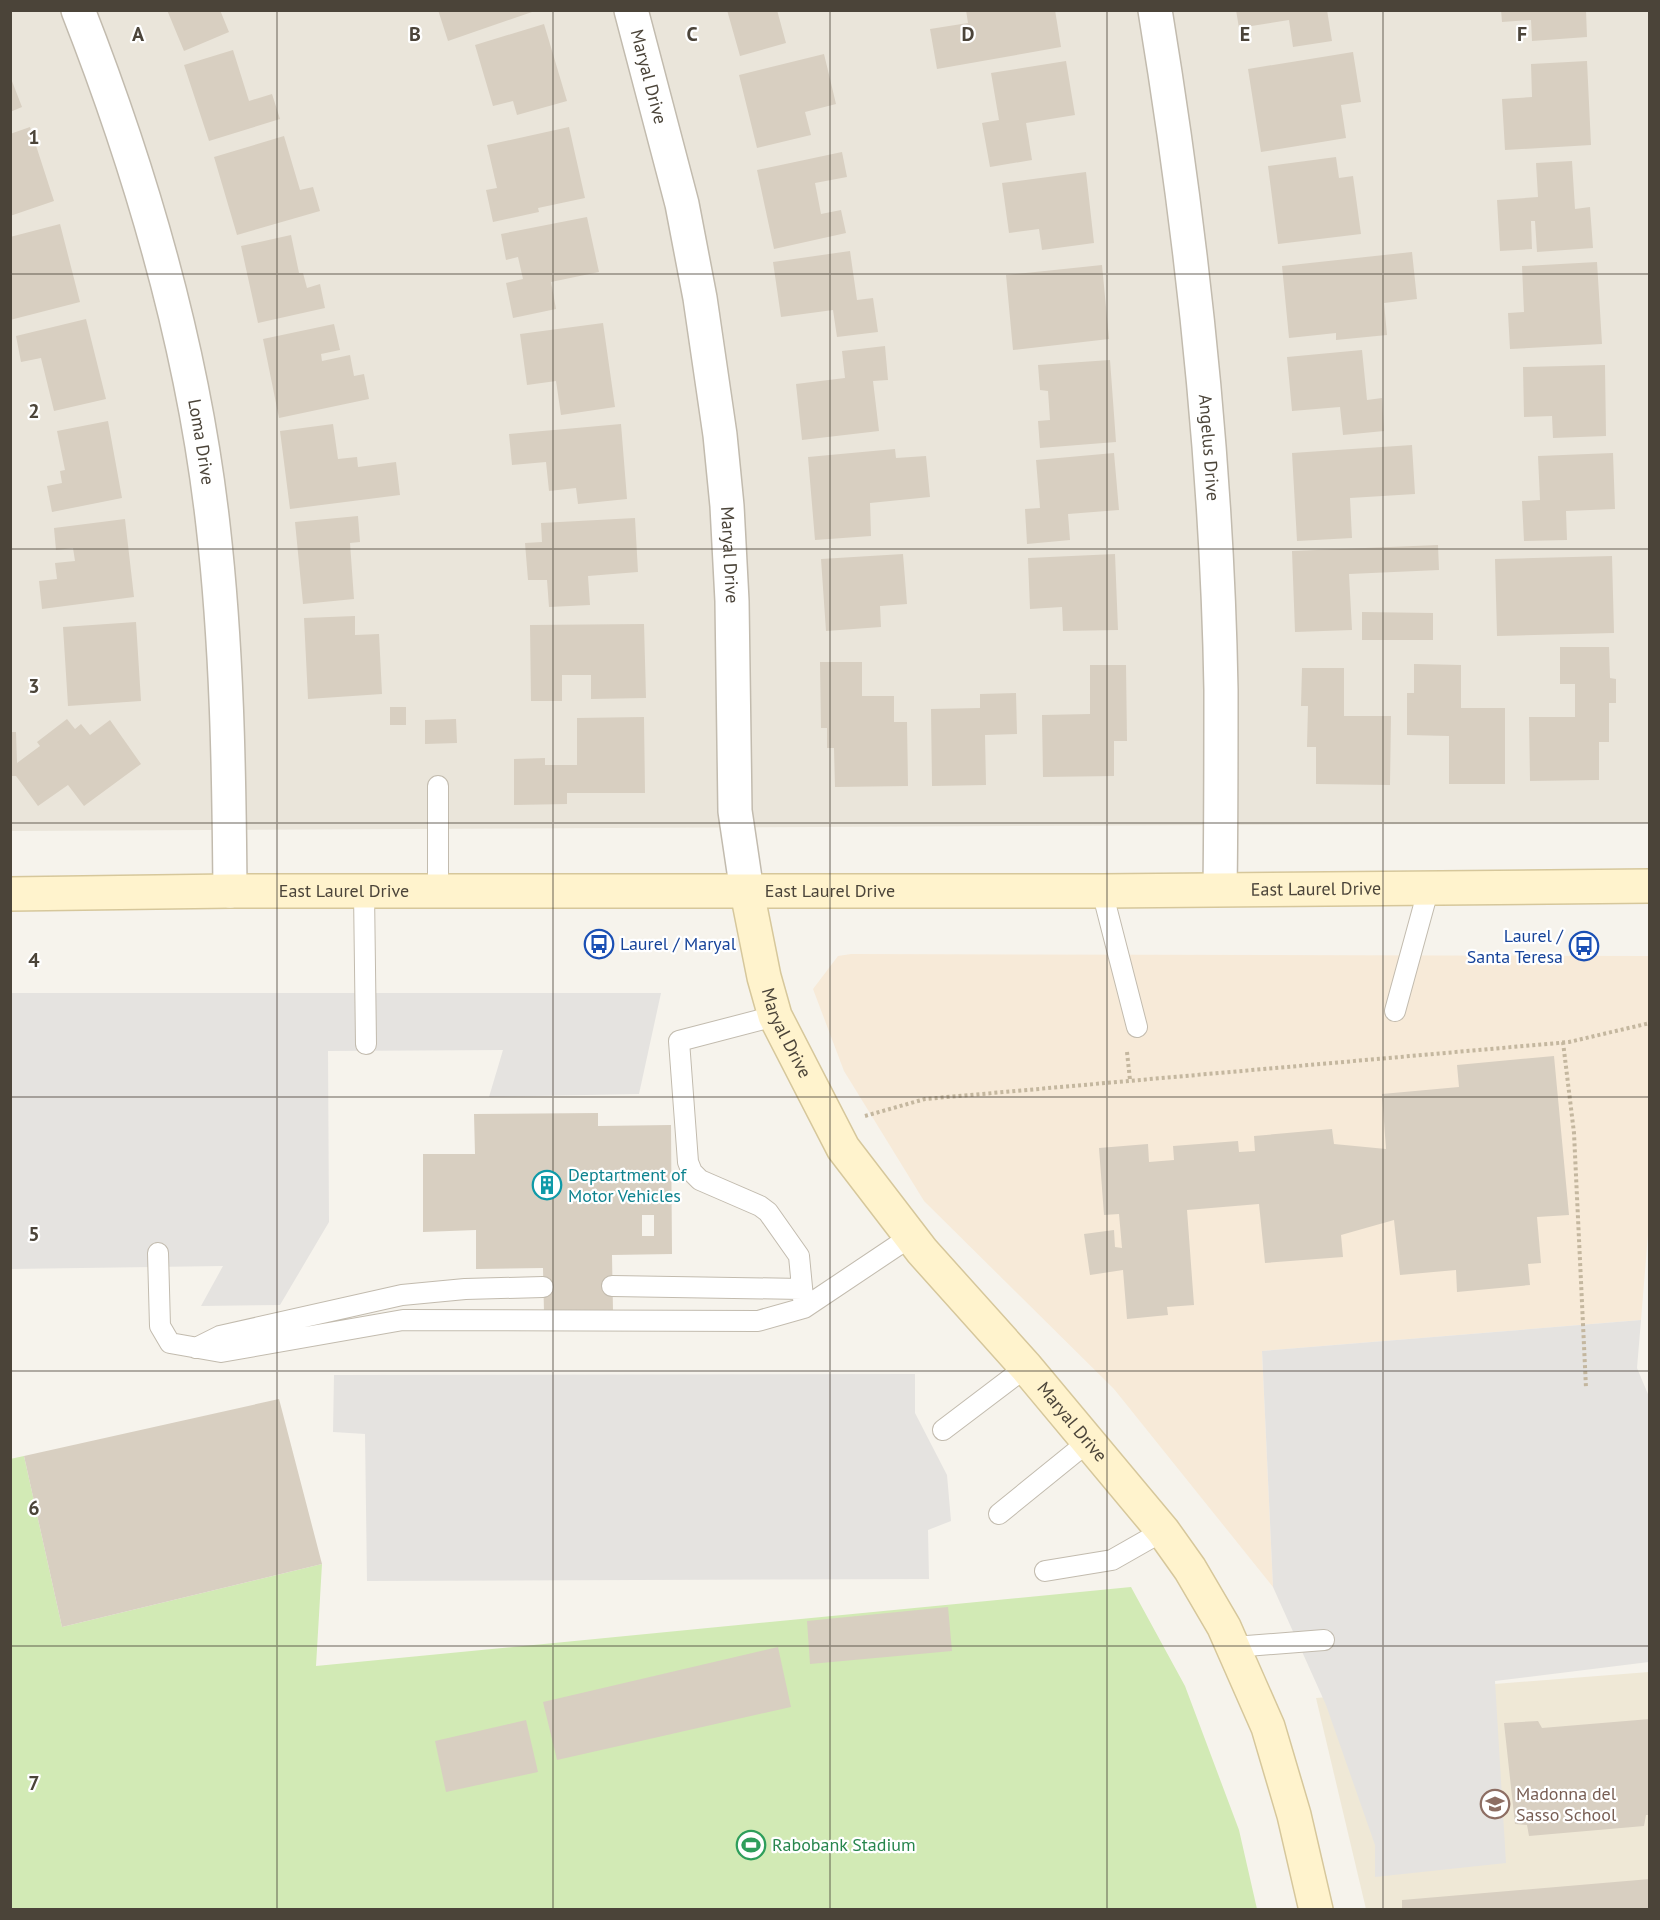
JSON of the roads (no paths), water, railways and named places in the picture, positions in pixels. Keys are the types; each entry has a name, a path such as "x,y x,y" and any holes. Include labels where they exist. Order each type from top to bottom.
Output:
{"main road":[{"name":"East Laurel Drive","path":"10,894 230,891 1102,891 1650,886"},
{"name":"Maryal Drive","path":"747,892 764,977 775,1016 843,1148 910,1237 1026,1367 1163,1530 1190,1569 1224,1627 1268,1727 1294,1815 1316,1910"}],"street":[{"name":"Loma Drive","path":"78,10 106,81 161,254 182,342 203,450 213,523 224,641 230,891"},
{"name":"Maryal Drive","path":"631,10 682,204 700,298 717,412 727,506 732,601 735,811 747,892"},
{"name":"Angelus Drive","path":"1155,10 1185,218 1208,439 1221,689 1220,889"}],"lane":[{"path":"438,786 438,891"},
{"path":"1395,1011 1429,888"},
{"path":"1102,891 1137,1027"},
{"path":"364,892 366,1044"},
{"path":"775,1016 679,1041 688,1162 692,1172 700,1180 760,1206 768,1212 799,1256 803,1298"},
{"path":"158,1253 160,1326 170,1343 221,1352 403,1320 758,1320 803,1298 910,1237"},
{"path":"612,1286 803,1298"},
{"path":"196,1348 219,1335 402,1295 465,1289 543,1287"},
{"path":"944,1430 1026,1367"},
{"path":"999,1514 1089,1441"},
{"path":"1045,1571 1112,1560 1163,1530"},
{"path":"1234,1647 1324,1640"}],"place":[{"name":"Laurel / Maryal","path":"599,944"},
{"name":"Laurel / Santa Teresa","path":"1584,946"},
{"name":"Deptartment of Motor Vehicles","path":"547,1185"},
{"name":"Madonna del Sasso School","path":"1495,1804"},
{"name":"Rabobank Stadium","path":"751,1845"}]}
